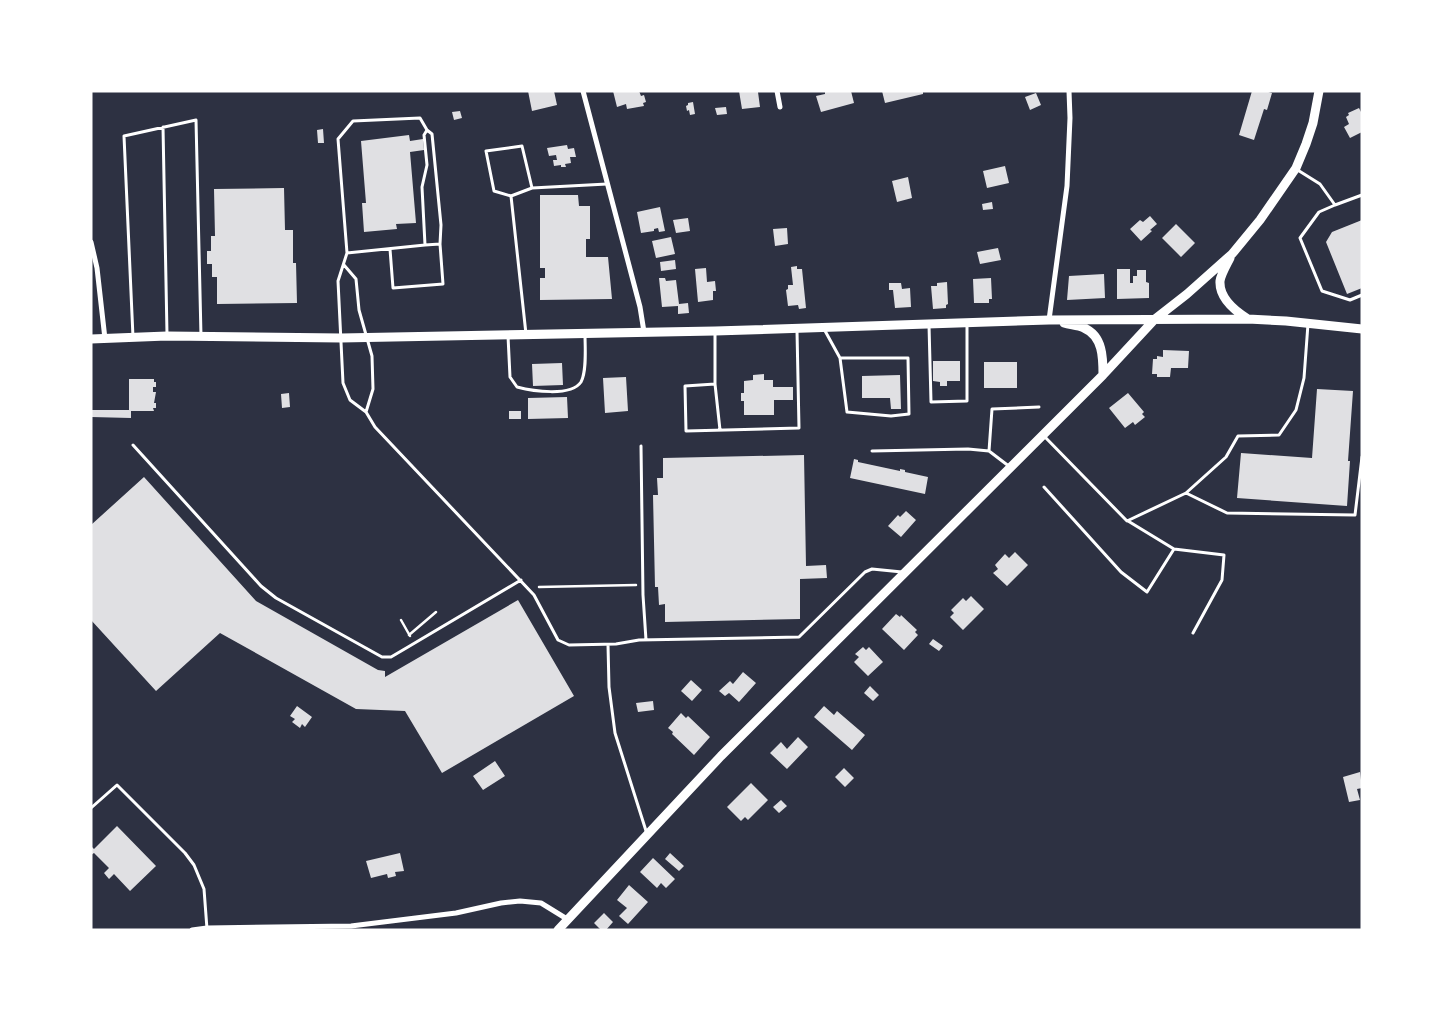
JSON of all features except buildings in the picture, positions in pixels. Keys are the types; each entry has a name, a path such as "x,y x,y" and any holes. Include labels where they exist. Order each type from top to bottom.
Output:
{"main road":[{"path":"558,930 567,918 721,756 1103,375 1155,319 1187,294 1232,254 1260,220 1296,168 1313,123 1319,91"},
{"path":"1232,254 1220,281 1224,296 1233,309 1248,320"},
{"path":"91,339 167,336 341,338 585,334 1049,320 1155,319 1248,320 1308,323 1362,329"},
{"path":"1049,320 1085,328 1097,338 1101,348 1103,375"}],"street":[{"path":"584,91 640,307 644,332"},
{"path":"777,91 780,107"},
{"path":"1049,320 1067,186 1070,118 1069,91"},
{"path":"91,242 97,268 105,338"},
{"path":"192,930 351,926 456,913 501,903 520,901 541,903 567,918"}],"lane":[{"path":"390,249 393,288 443,284 440,244 441,225 432,134 427,130 420,118 352,121 338,139 347,253 338,281 343,383 350,400 366,412 375,427 531,591 558,640 569,645 608,644 646,640 799,637 865,572 872,569 905,572"},
{"path":"133,337 124,136 196,120 201,336"},
{"path":"163,127 167,336"},
{"path":"425,245 422,187 427,165 424,135 427,130"},
{"path":"532,188 522,146 486,151 494,191 511,196 532,188 608,184"},
{"path":"1296,168 1320,184 1335,205"},
{"path":"1362,195 1319,212 1300,238 1322,291 1350,300 1362,295"},
{"path":"511,196 526,335"},
{"path":"347,253 440,244"},
{"path":"343,265 356,279 359,310 372,356 373,390 366,412"},
{"path":"929,324 931,402 967,402 967,323"},
{"path":"1127,521 1186,493 1226,457 1238,436 1279,435 1296,410 1302,387 1308,323"},
{"path":"824,328 840,358 847,412 891,416 909,414 908,358 840,358"},
{"path":"716,384 685,386 686,431 799,428 797,329"},
{"path":"715,331 716,384 720,430"},
{"path":"508,335 510,377 517,387 535,392 571,390 580,382 584,368 585,334"},
{"path":"989,451 992,410 1039,407"},
{"path":"1043,434 1127,521 1174,549 1224,554 1222,580 1193,633"},
{"path":"134,445 259,584 276,598 382,657 391,657 521,580"},
{"path":"641,446 643,587 646,640"},
{"path":"872,451 968,449 989,451 1010,467"},
{"path":"1186,493 1227,513 1355,515 1362,457"},
{"path":"1044,487 1121,572 1147,592 1174,549"},
{"path":"608,644 609,687 615,733 647,834"},
{"path":"91,808 117,784 185,853 196,868 202,884 206,902 207,929"}],"path":[{"path":"531,591 541,586 636,585 643,587"},
{"path":"409,635 436,612"},
{"path":"401,620 414,644"}]}
